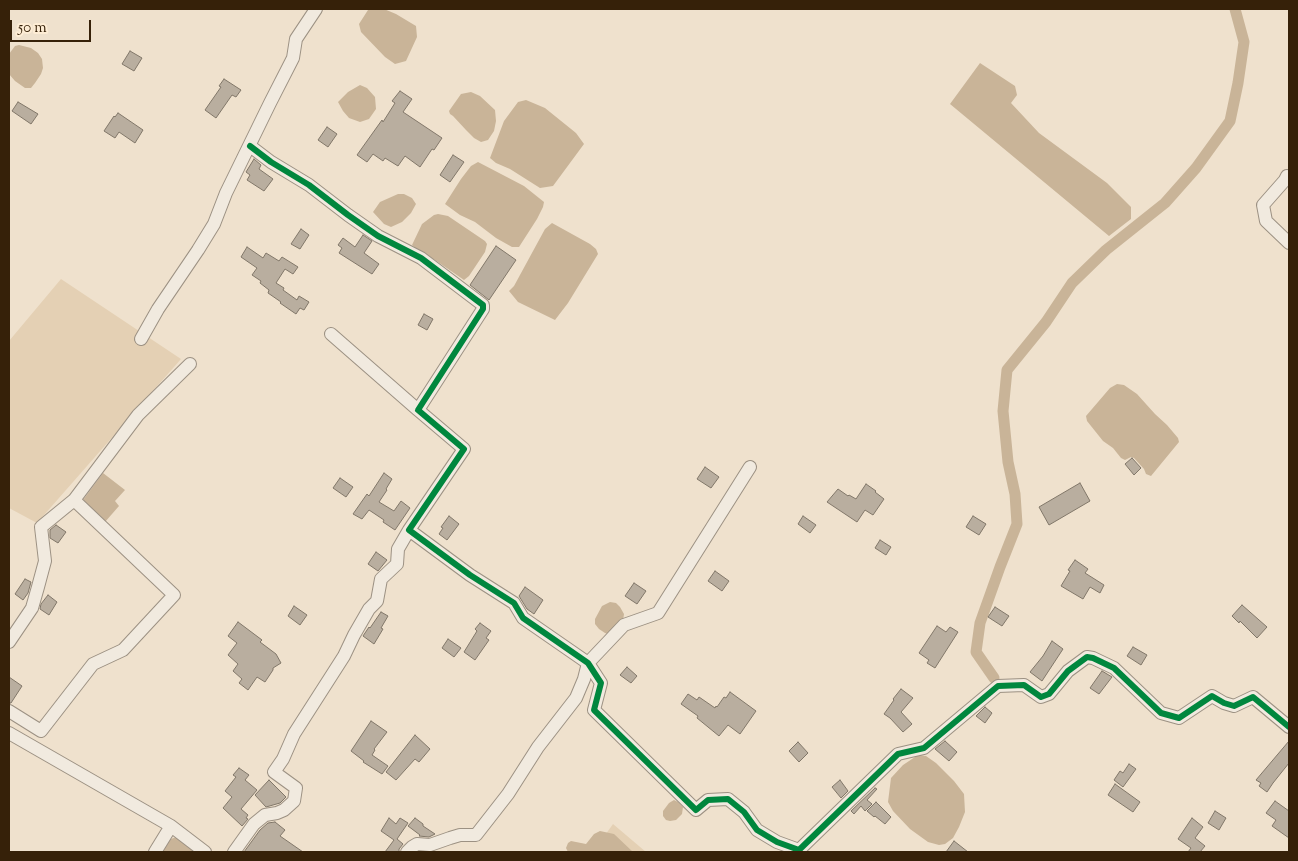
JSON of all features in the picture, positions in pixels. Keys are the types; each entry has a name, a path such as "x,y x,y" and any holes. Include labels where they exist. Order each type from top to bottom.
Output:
{"street":[{"path":"142,340 158,309 214,224 226,193 293,58 296,39 316,9"},
{"path":"250,146 271,162 309,185 378,236 421,258 483,305 483,309 418,410"},
{"path":"1287,176 1263,205 1266,222 1289,243"},
{"path":"234,852 254,824 265,815 284,810 294,801 296,788 274,772 283,759 294,734 344,656 369,609 377,601 381,579 397,564 398,549 409,530 464,449 331,334"},
{"path":"9,642 32,608 38,587 45,561 41,528 74,500 138,415 190,364"},
{"path":"407,852 418,844 430,845 460,836 476,836 508,794 538,747 576,698 588,663 624,625 658,614 750,467"},
{"path":"9,712 40,731 93,664 123,650 174,595 74,500"},
{"path":"409,530 470,575 514,603 523,618 588,663 602,683 594,710 696,810 708,800 728,799 744,812 757,830 777,842 799,850 898,754 924,748 998,686 1024,685 1041,697 1049,694 1068,671 1087,657 1114,668 1160,713 1179,718 1212,696 1234,706 1253,697 1289,727"},
{"path":"9,733 171,826 205,852"},
{"path":"155,852 171,826"}],"shaded area":[{"path":"384,9 416,26 417,37 406,61 395,64 385,57 361,32 359,24 368,10"},
{"path":"15,46 31,48 42,59 43,68 41,74 31,88 25,88 9,74 9,54"},
{"path":"980,63 1015,86 1017,95 1011,103 1039,133 1107,183 1131,207 1131,219 1109,236 950,104"},
{"path":"360,85 367,88 375,97 376,109 369,119 360,122 349,118 338,102 348,92"},
{"path":"471,92 480,96 495,110 496,121 494,131 488,140 481,142 474,138 449,111 461,94"},
{"path":"526,100 545,108 576,133 584,144 553,186 540,188 490,158 504,121 518,102"},
{"path":"478,162 524,186 544,202 537,219 519,247 512,247 496,238 475,222 460,215 445,204 471,166"},
{"path":"398,194 404,194 412,198 416,204 411,213 402,222 391,227 384,224 373,212 380,202"},
{"path":"438,214 448,216 487,244 485,252 469,276 464,280 412,245 422,224"},
{"path":"552,223 590,244 596,249 598,254 568,303 555,320 518,302 509,291 514,286 545,229"},
{"path":"61,279 181,359 37,523 9,508 9,341"},
{"path":"1117,384 1124,385 1137,394 1178,438 1179,442 1151,476 1146,474 1134,458 1131,457 1125,460 1121,458 1113,448 1103,441 1087,421 1086,416 1110,388"},
{"path":"103,473 125,490 115,501 119,506 105,522 83,500"},
{"path":"610,602 616,603 624,614 623,621 608,634 599,629 595,624 595,619 602,606"},
{"path":"918,755 926,756 936,763 964,794 965,812 953,838 945,844 939,845 928,842 910,829 893,811 888,802 891,778 903,765"},
{"path":"674,800 683,807 682,814 676,820 666,820 663,816 663,811"},
{"path":"613,824 646,852 593,852"},
{"path":"600,831 614,834 633,852 568,852 566,848 571,841 586,844 594,834"},
{"path":"176,837 198,852 162,852 171,839"}],"building":[{"path":"130,51 142,58 134,71 122,64"},
{"path":"224,79 241,90 236,97 232,95 216,118 205,110 221,87 219,86"},
{"path":"400,91 412,99 403,112 442,138 420,167 405,156 398,166 385,158 383,161 373,154 367,162 357,155 382,120 383,122 395,103 392,101"},
{"path":"18,102 38,114 31,124 12,111"},
{"path":"118,113 143,130 135,143 119,132 115,138 104,131"},
{"path":"327,127 337,134 328,147 318,140"},
{"path":"453,155 464,162 450,182 440,175"},
{"path":"254,159 261,165 259,169 273,179 264,191 247,180 250,175 246,172"},
{"path":"301,229 309,235 300,249 291,244"},
{"path":"363,235 372,241 364,253 379,264 372,274 339,253 342,248 338,245 343,238 355,247"},
{"path":"496,246 516,260 489,300 470,285"},
{"path":"247,247 263,258 266,253 279,261 282,257 298,267 293,274 285,269 276,283 297,300 299,296 309,302 304,310 300,308 296,314 268,293 269,290 260,283 261,281 252,275 257,268 241,257"},
{"path":"424,314 433,319 427,330 418,325"},
{"path":"1132,458 1141,468 1134,475 1125,464"},
{"path":"705,467 719,477 711,488 697,479"},
{"path":"384,473 392,479 379,502 394,511 401,501 410,508 395,530 369,510 362,519 353,514 367,494 369,496"},
{"path":"340,478 353,487 346,497 333,488"},
{"path":"1080,483 1090,501 1049,525 1039,507"},
{"path":"866,484 884,499 873,515 865,510 857,522 827,502 838,489 856,499"},
{"path":"449,516 459,524 447,540 439,534 443,528 441,527"},
{"path":"803,516 816,525 810,533 798,524"},
{"path":"973,516 986,524 979,535 966,527"},
{"path":"56,525 66,532 58,543 50,538 50,530"},
{"path":"880,540 891,547 886,555 875,548"},
{"path":"376,552 387,560 378,571 368,564"},
{"path":"1075,560 1088,569 1085,573 1104,585 1100,593 1090,587 1083,599 1061,586"},
{"path":"715,571 729,581 722,591 708,581"},
{"path":"25,579 31,582 28,593 23,600 15,594"},
{"path":"634,583 646,591 637,604 625,596"},
{"path":"525,587 543,600 534,614 527,609 519,596"},
{"path":"48,595 57,602 49,615 40,609 41,604"},
{"path":"1242,605 1267,627 1257,638 1240,621 1239,623 1232,616"},
{"path":"294,606 307,615 300,625 288,616"},
{"path":"995,607 1009,616 1002,626 988,617"},
{"path":"381,612 388,616 374,644 363,636"},
{"path":"238,622 262,640 260,642 276,654 281,663 273,668 265,682 257,677 248,690 239,683 242,679 233,671 238,664 228,655 237,643 228,636"},
{"path":"480,623 491,631 486,638 489,640 475,660 464,652"},
{"path":"937,626 946,632 950,627 958,632 935,668 927,663 929,660 919,653"},
{"path":"448,639 461,648 454,657 442,648"},
{"path":"1052,641 1063,649 1042,681 1030,672"},
{"path":"1133,647 1147,655 1141,665 1127,656"},
{"path":"627,667 637,676 631,683 620,675"},
{"path":"1102,671 1112,677 1099,694 1090,688"},
{"path":"9,677 22,686 11,703 9,703"},
{"path":"901,689 913,698 901,712 912,724 903,732 884,714"},
{"path":"730,692 756,711 740,734 728,725 719,736 697,718 698,716 681,704 688,694 697,700 699,697 715,708"},
{"path":"985,707 992,713 985,723 976,716"},
{"path":"371,721 387,732 374,749 372,755 388,766 382,774 363,762 351,751"},
{"path":"415,735 430,749 419,762 415,759 396,780 386,772"},
{"path":"945,741 957,752 949,761 935,749"},
{"path":"1289,741 1289,763 1267,792 1259,786 1261,783 1256,780"},
{"path":"798,742 808,753 799,762 789,751"},
{"path":"1129,764 1136,769 1123,787 1114,780 1120,771 1123,773"},
{"path":"239,768 249,775 245,780 257,790 241,809 248,815 246,818 248,819 242,826 223,808 232,797 225,791 236,777 233,775"},
{"path":"269,780 286,797 280,803 266,807 255,795"},
{"path":"840,780 848,791 841,798 832,787"},
{"path":"1115,784 1140,802 1133,812 1108,795"},
{"path":"875,788 877,789 867,800 872,804 865,811 861,806 854,814 851,811"},
{"path":"1275,801 1289,811 1289,838 1272,826 1276,820 1266,813"},
{"path":"876,802 891,817 885,824 867,811"},
{"path":"1215,811 1226,818 1219,830 1208,823"},
{"path":"389,818 396,824 400,818 408,823 397,839 403,844 399,852 385,852 394,840 381,831"},
{"path":"415,818 435,834 429,837 419,836 408,826"},
{"path":"1192,818 1203,827 1195,838 1205,846 1200,852 1188,852 1191,848 1178,839"},
{"path":"275,822 285,830 280,836 303,852 244,852 260,830 268,823"},
{"path":"954,841 968,852 946,852"}],"waterway":[{"path":"994,678 976,652 980,623 1017,524 1015,494 1008,462 1003,411 1007,370 1046,322 1072,283 1106,250 1165,203 1196,168 1230,121 1244,42 1235,9"}],"cycle path":[{"path":"250,146 271,162 309,185 378,236 421,258 483,305 483,309 418,410 464,449 409,530 470,575 514,603 523,618 588,663 601,683 594,710 696,810 708,800 728,799 744,812 757,830 777,842 799,850 898,754 924,748 998,686 1024,685 1041,697 1049,694 1068,671 1087,657 1114,668 1161,713 1179,718 1212,696 1234,706 1253,697 1289,727"}]}
